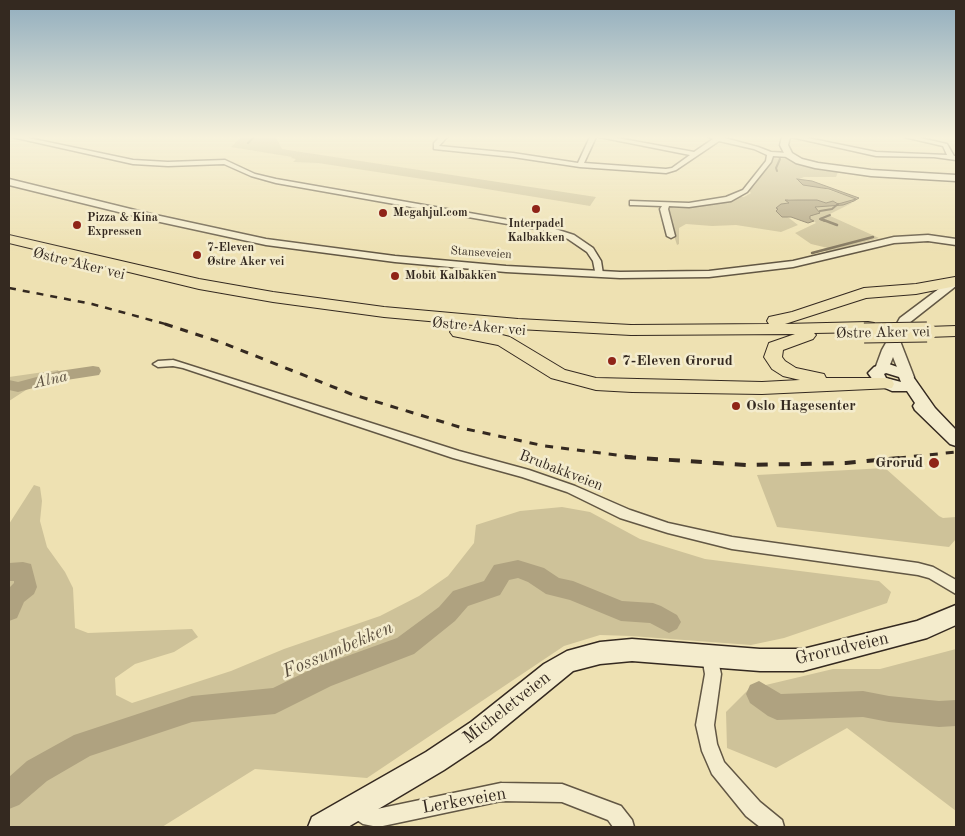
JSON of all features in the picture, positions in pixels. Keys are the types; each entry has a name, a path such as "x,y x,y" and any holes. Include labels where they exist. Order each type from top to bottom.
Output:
{"highway":[{"name":"Østre Aker vei","path":"9,239 171,279 306,302 436,317 558,326 664,330 928,329 956,331"},
{"name":"Østre Aker vei","path":"9,246 191,290 278,305 381,318 593,335 698,337 807,335 866,330"},
{"path":"728,330 792,317 851,297 925,288 956,281"},
{"path":"888,291 911,296 924,304"},
{"path":"381,318 419,327 489,336 517,347 544,367 558,374 586,382 608,385 762,388 865,382 884,378"},
{"name":"Østre Aker vei","path":"928,329 956,325"},
{"path":"807,335 775,347 773,357 778,364 790,372 803,376 824,378"},
{"path":"736,386 759,382 860,376 884,378"}],"main road":[{"path":"884,378 904,387 908,380 928,412"},
{"path":"884,378 928,412 956,440"},
{"name":"Grorudveien","path":"710,657 774,661 808,659 919,630 956,615"},
{"name":"Micheletveien","path":"322,827 459,746 534,685 568,662 600,653 632,650 710,657"}],"street":[{"path":"257,176 549,229 571,237 590,250 597,262 599,274"},
{"path":"633,204 702,204 728,199 738,195 751,185 758,176"},
{"path":"921,176 956,178"},
{"name":"Stanseveien","path":"9,182 189,226 282,245 462,266 599,274 664,275 728,272 802,262 894,240 928,238 956,242"},
{"path":"667,204 664,209 671,236"},
{"path":"884,378 894,342 904,321 956,281"},
{"path":"894,342 908,380"},
{"name":"Brubakkveien","path":"158,364 186,366 457,455 525,473 571,489 625,514 668,528 732,543 918,568 932,573 956,588"},
{"path":"710,657 713,674 705,726 708,745 718,768 753,809 775,827"},
{"name":"Lerkeveien","path":"356,808 370,817 378,818 501,792 562,793 614,814 625,827"}],"shaded area":[{"path":"403,176 459,176 596,197 590,206"},
{"path":"761,176 836,176 804,177 797,180 857,199 837,204 834,201 826,203 788,199 789,203 781,204 781,206 777,207 779,209 776,211 798,225 781,232 736,225 686,224 679,228 679,244 677,245 668,217 669,206 707,205 744,197 751,193 748,190 754,186"},
{"path":"797,179 812,181 859,198 843,205 815,207 820,213 810,216 810,219 814,221 808,223 791,217 782,217 776,211 778,209 776,208 781,204 789,203 785,200 817,200 826,203 833,201 838,204 856,199 829,189 803,185"},
{"path":"852,203 828,215 879,238 827,252 823,249 828,248 811,244 795,233 816,223 810,218 812,215 816,215 815,207"},
{"path":"58,370 60,373 40,381 9,401 9,377"},
{"path":"885,468 939,516 943,518 956,517 956,539 949,547 777,527 757,475"},
{"path":"34,485 40,487 42,501 40,521 47,547 65,572 73,588 75,628 88,633 192,629 198,637 174,652 135,664 115,678 116,695 132,703 231,671 284,649 380,616 419,596 448,576 474,543 476,525 520,511 562,507 590,512 640,539 705,559 879,581 891,592 887,603 784,638 751,645 600,635 564,646 367,778 255,769 162,827 9,827 9,524"},
{"path":"956,649 956,811 847,728 776,768 727,748 726,712 749,689 833,669 880,669"}],"waterway":[{"path":"820,211 832,209 838,204"},
{"path":"825,221 820,219 830,215"},
{"path":"821,219 837,225"},
{"path":"812,253 873,237"},
{"name":"Alna","path":"9,385 18,387 59,376 93,371"},
{"name":"Fossumbekken","path":"9,795 37,771 84,745 192,709 275,701 323,677 405,646 447,614 461,598 492,588 502,572 518,569 536,575 554,587 573,591 621,611 653,613 669,622"},
{"name":"Fossumbekken","path":"9,572 23,571 26,587 15,596 9,611"},
{"name":"Fossumbekken","path":"759,694 777,707 863,704 889,709 939,714 956,713"}],"railway":[{"path":"9,288 92,304 169,325"},
{"path":"165,324 223,343 351,394 466,429 545,446 640,458"},
{"path":"898,458 956,452"},
{"path":"625,457 640,458"},
{"path":"640,458 747,465 846,463 910,457"}],"place":[{"name":"Interpadel Kalbakken","path":"536,209"},
{"name":"Megahjul.com","path":"383,213"},
{"name":"Pizza & Kina Expressen","path":"77,225"},
{"name":"7-Eleven Østre Aker vei","path":"197,255"},
{"name":"Mobit Kalbakken","path":"395,276"},
{"name":"7-Eleven Grorud","path":"612,361"},
{"name":"Oslo Hagesenter","path":"736,406"},
{"name":"Grorud","path":"934,463"}]}
